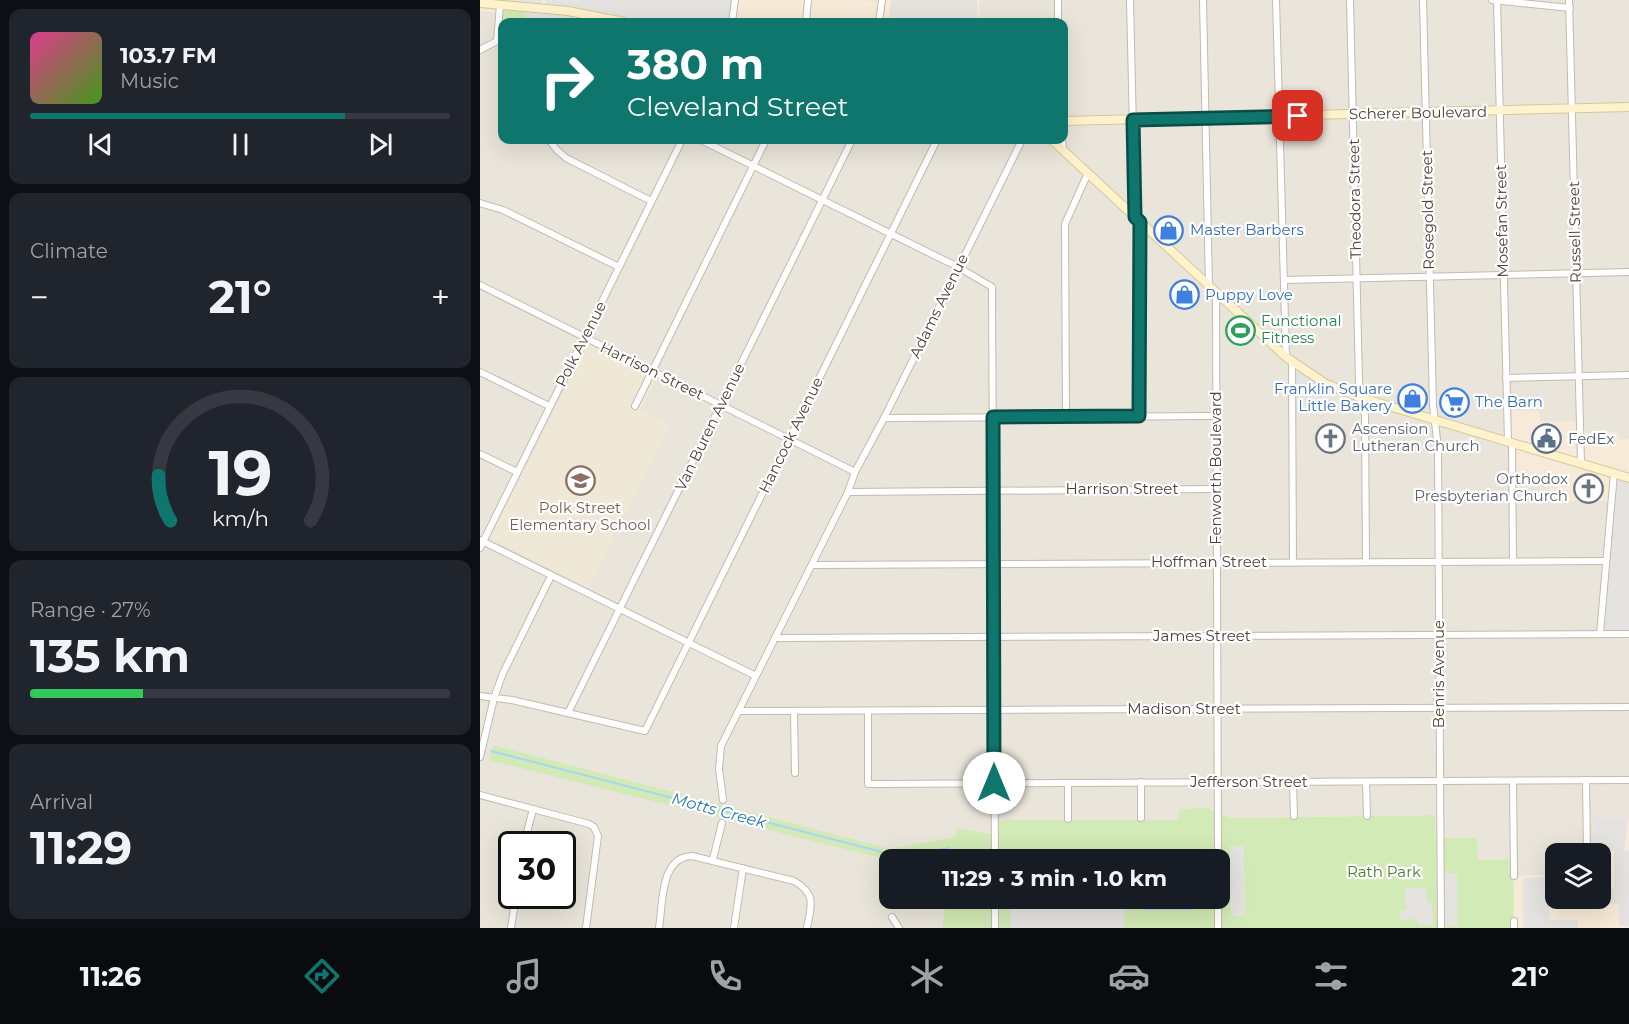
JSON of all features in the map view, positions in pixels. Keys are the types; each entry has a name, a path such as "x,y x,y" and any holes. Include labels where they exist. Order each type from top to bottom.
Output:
{"main road":[{"path":"480,3 568,11 604,18"},
{"name":"Scherer Boulevard","path":"1068,121 1629,108"},
{"path":"1056,144 1289,360 1326,384 1362,398 1629,478"}],"street":[{"path":"733,18 735,0"},
{"path":"806,18 808,0"},
{"path":"880,18 882,0"},
{"path":"1058,0 1058,18"},
{"path":"1130,0 1138,219 1139,416"},
{"name":"Fenworth Boulevard","path":"1203,0 1216,416 1218,849"},
{"path":"1276,0 1284,280 1289,360 1293,562"},
{"name":"Theodora Street","path":"1350,0 1359,382 1365,416 1366,561"},
{"name":"Rosegold Street","path":"1423,0 1433,405 1436,420"},
{"path":"1494,0 1570,8"},
{"name":"Mosefan Street","path":"1494,0 1513,561"},
{"name":"Russell Street","path":"1569,0 1581,463"},
{"path":"500,5 500,18"},
{"path":"480,50 498,44"},
{"path":"553,144 566,158 651,201"},
{"name":"Polk Avenue","path":"481,543 680,144"},
{"path":"709,144 958,267 989,284 992,291 995,849"},
{"path":"635,406 764,144"},
{"name":"Van Buren Avenue","path":"568,713 850,144"},
{"name":"Hancock Avenue","path":"568,713 645,731 935,144"},
{"name":"Adams Avenue","path":"848,492 855,472 1020,144"},
{"path":"1062,144 1063,150"},
{"path":"1066,417 1065,224 1088,173"},
{"path":"480,203 503,210 619,267"},
{"path":"1284,280 1629,272"},
{"name":"Harrison Street","path":"480,285 855,472"},
{"path":"480,372 549,406"},
{"path":"1506,378 1629,375"},
{"path":"884,418 1216,416"},
{"name":"Benris Avenue","path":"1436,420 1441,928"},
{"path":"480,454 517,472"},
{"path":"1600,634 1614,473"},
{"name":"Harrison Street","path":"848,492 1216,489"},
{"path":"723,800 719,759 722,746 848,492"},
{"path":"481,543 756,676"},
{"name":"Hoffman Street","path":"812,565 1606,561"},
{"path":"480,757 494,698 503,673 551,576"},
{"name":"James Street","path":"776,638 1629,633"},
{"path":"480,696 568,713"},
{"name":"Madison Street","path":"739,711 1629,706"},
{"path":"794,711 795,773"},
{"name":"Jefferson Street","path":"868,711 868,784 1629,780"},
{"path":"1586,780 1587,843"},
{"path":"1513,781 1514,876"},
{"path":"1141,782 1141,818"},
{"path":"1293,782 1294,816"},
{"path":"1366,782 1367,816"},
{"path":"1068,783 1068,819"},
{"path":"480,795 594,827 598,836 597,850 586,928"},
{"path":"528,831 533,809"},
{"path":"712,859 722,823"},
{"path":"659,928 670,867 676,860 692,856 712,859 794,882 807,890 810,898 807,928"},
{"path":"734,928 743,868"},
{"path":"511,928 514,909"},
{"path":"995,909 995,928"},
{"path":"1218,909 1218,928"},
{"path":"892,917 899,928"}],"shaded area":[{"path":"480,0 1629,0 1629,439 1619,439 1617,432 1586,433 1576,421 1540,422 1539,411 1506,411 1549,484 1550,500 1612,495 1629,634 1629,819 1594,819 1593,843 1545,843 1545,875 1513,876 1513,859 1478,860 1435,838 1435,815 1229,818 1208,808 1179,820 1003,820 990,834 967,849 879,849 879,909 945,909 942,928 480,928"},
{"path":"480,0 860,0 879,2 880,0 979,0 980,18 553,18 480,11"},
{"path":"486,0 542,0 541,8 544,8 546,0 735,0 733,18 603,18 575,13 574,18 525,18 526,7"},
{"path":"891,0 977,0 978,18 889,17"},
{"name":"Polk Street Elementary School","path":"588,345 658,377 641,409 670,424 588,587 489,538"},
{"path":"1292,362 1329,386 1328,413 1292,412"},
{"path":"1506,411 1539,411 1540,422 1576,421 1586,433 1618,432 1619,439 1629,439 1629,639 1597,638 1608,501 1550,500 1549,484 1513,484 1513,445 1507,443"},
{"path":"1614,473 1629,478 1629,632 1600,634"},
{"path":"1594,819 1629,819 1629,928 1514,928 1513,876 1545,875 1545,909 1611,909 1611,843 1593,843"},
{"path":"1594,819 1628,819 1624,850 1629,851 1629,926 1619,926 1619,904 1611,904 1611,888 1614,888 1614,851 1611,851 1611,843 1592,843"},
{"path":"1230,846 1244,846 1245,915 1231,916"},
{"path":"1436,873 1457,873 1458,926 1438,927"},
{"path":"1545,877 1545,909 1549,909 1549,920 1578,920 1578,928 1523,928 1523,878"},
{"path":"1405,888 1426,888 1427,902 1431,902 1434,925 1418,925 1417,919 1400,920 1400,911 1406,910"},
{"path":"1010,909 1125,909 1124,928 1010,928"}],"green space":[{"path":"500,5 527,7 526,18 499,18"},
{"name":"Rath Park","path":"493,745 890,849 879,849 879,858 489,760"},
{"name":"Rath Park","path":"1208,808 1230,818 1435,815 1435,838 1477,838 1478,860 1513,859 1514,928 942,928 945,909 1230,909 1230,849 890,849 955,837 957,828 990,834 1002,820 1179,820 1179,809"}],"water":[{"path":"1143,909 1191,909 1191,910"}],"waterway":[{"name":"Motts Creek","path":"491,751 886,853 910,854 949,848"}],"place":[{"name":"Master Barbers","path":"1169,230"},
{"name":"Puppy Love","path":"1184,295"},
{"name":"Functional Fitness","path":"1240,330"},
{"name":"Franklin Square Little Bakery","path":"1413,398"},
{"name":"The Barn","path":"1454,402"},
{"name":"Ascension Lutheran Church","path":"1331,438"},
{"name":"FedEx","path":"1547,439"},
{"name":"Polk Street Elementary School","path":"580,481"},
{"name":"Orthodox Presbyterian Church","path":"1589,488"}],"route":[{"path":"994,783 993,417 1139,416 1140,222 1135,217 1133,120 1298,116"}]}
